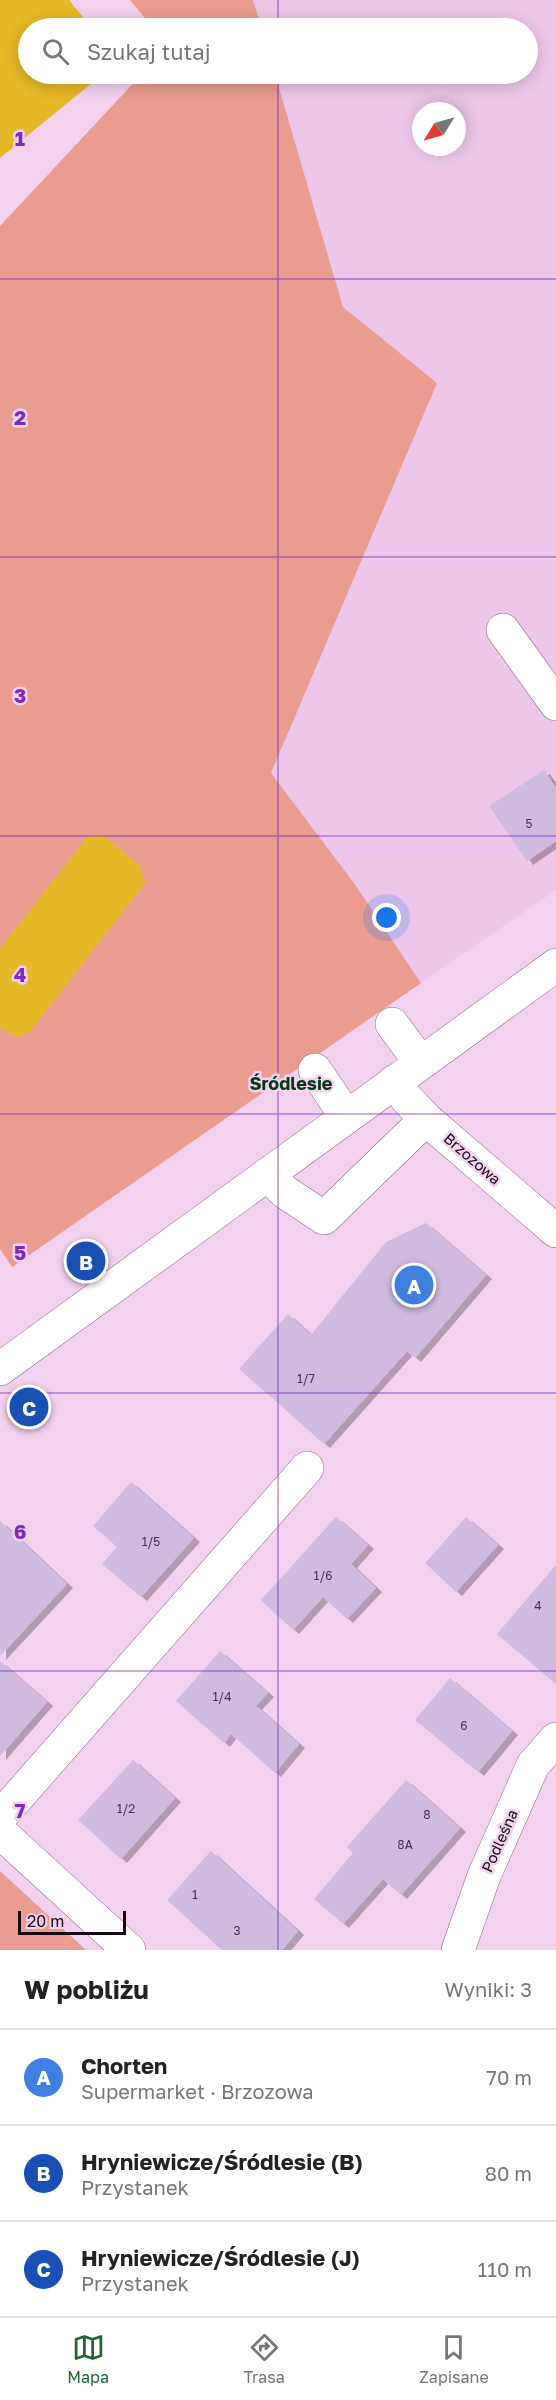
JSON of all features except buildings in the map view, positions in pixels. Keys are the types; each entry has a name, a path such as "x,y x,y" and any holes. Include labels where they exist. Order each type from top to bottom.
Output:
{"street":[{"path":"503,630 556,704"},
{"path":"0,1369 407,1071 556,965"},
{"name":"Brzozowa","path":"392,1024 407,1071 406,1098 426,1119 556,1231"},
{"path":"315,1070 346,1116"},
{"path":"267,1175 285,1192 324,1218 426,1119"},
{"path":"0,1817 307,1468"},
{"name":"Podleśna","path":"458,1950 484,1876 534,1765 556,1739"},
{"path":"0,1832 129,1950"}],"shaded area":[{"path":"0,0 69,0 84,18 18,18 18,84 91,84 0,158"},
{"path":"130,0 253,0 259,18 145,18"},
{"path":"253,0 556,0 556,890 421,983 354,883 271,773 436,384 343,307 278,84 538,84 538,18 259,18"},
{"path":"133,84 278,84 343,307 437,383 271,773 354,883 421,983 12,1267 0,1249 0,226"},
{"path":"103,835 138,864 146,882 29,1033 17,1037 0,1027 0,949 88,836"},
{"path":"0,1871 86,1950 0,1950"}],"place":[{"name":"Hryniewicze/Śródlesie (B)","path":"86,1261"},
{"name":"Chorten","path":"414,1285"},
{"name":"Hryniewicze/Śródlesie (J)","path":"29,1407"}],"district":[{"name":"Śródlesie","path":"291,1084"}]}
